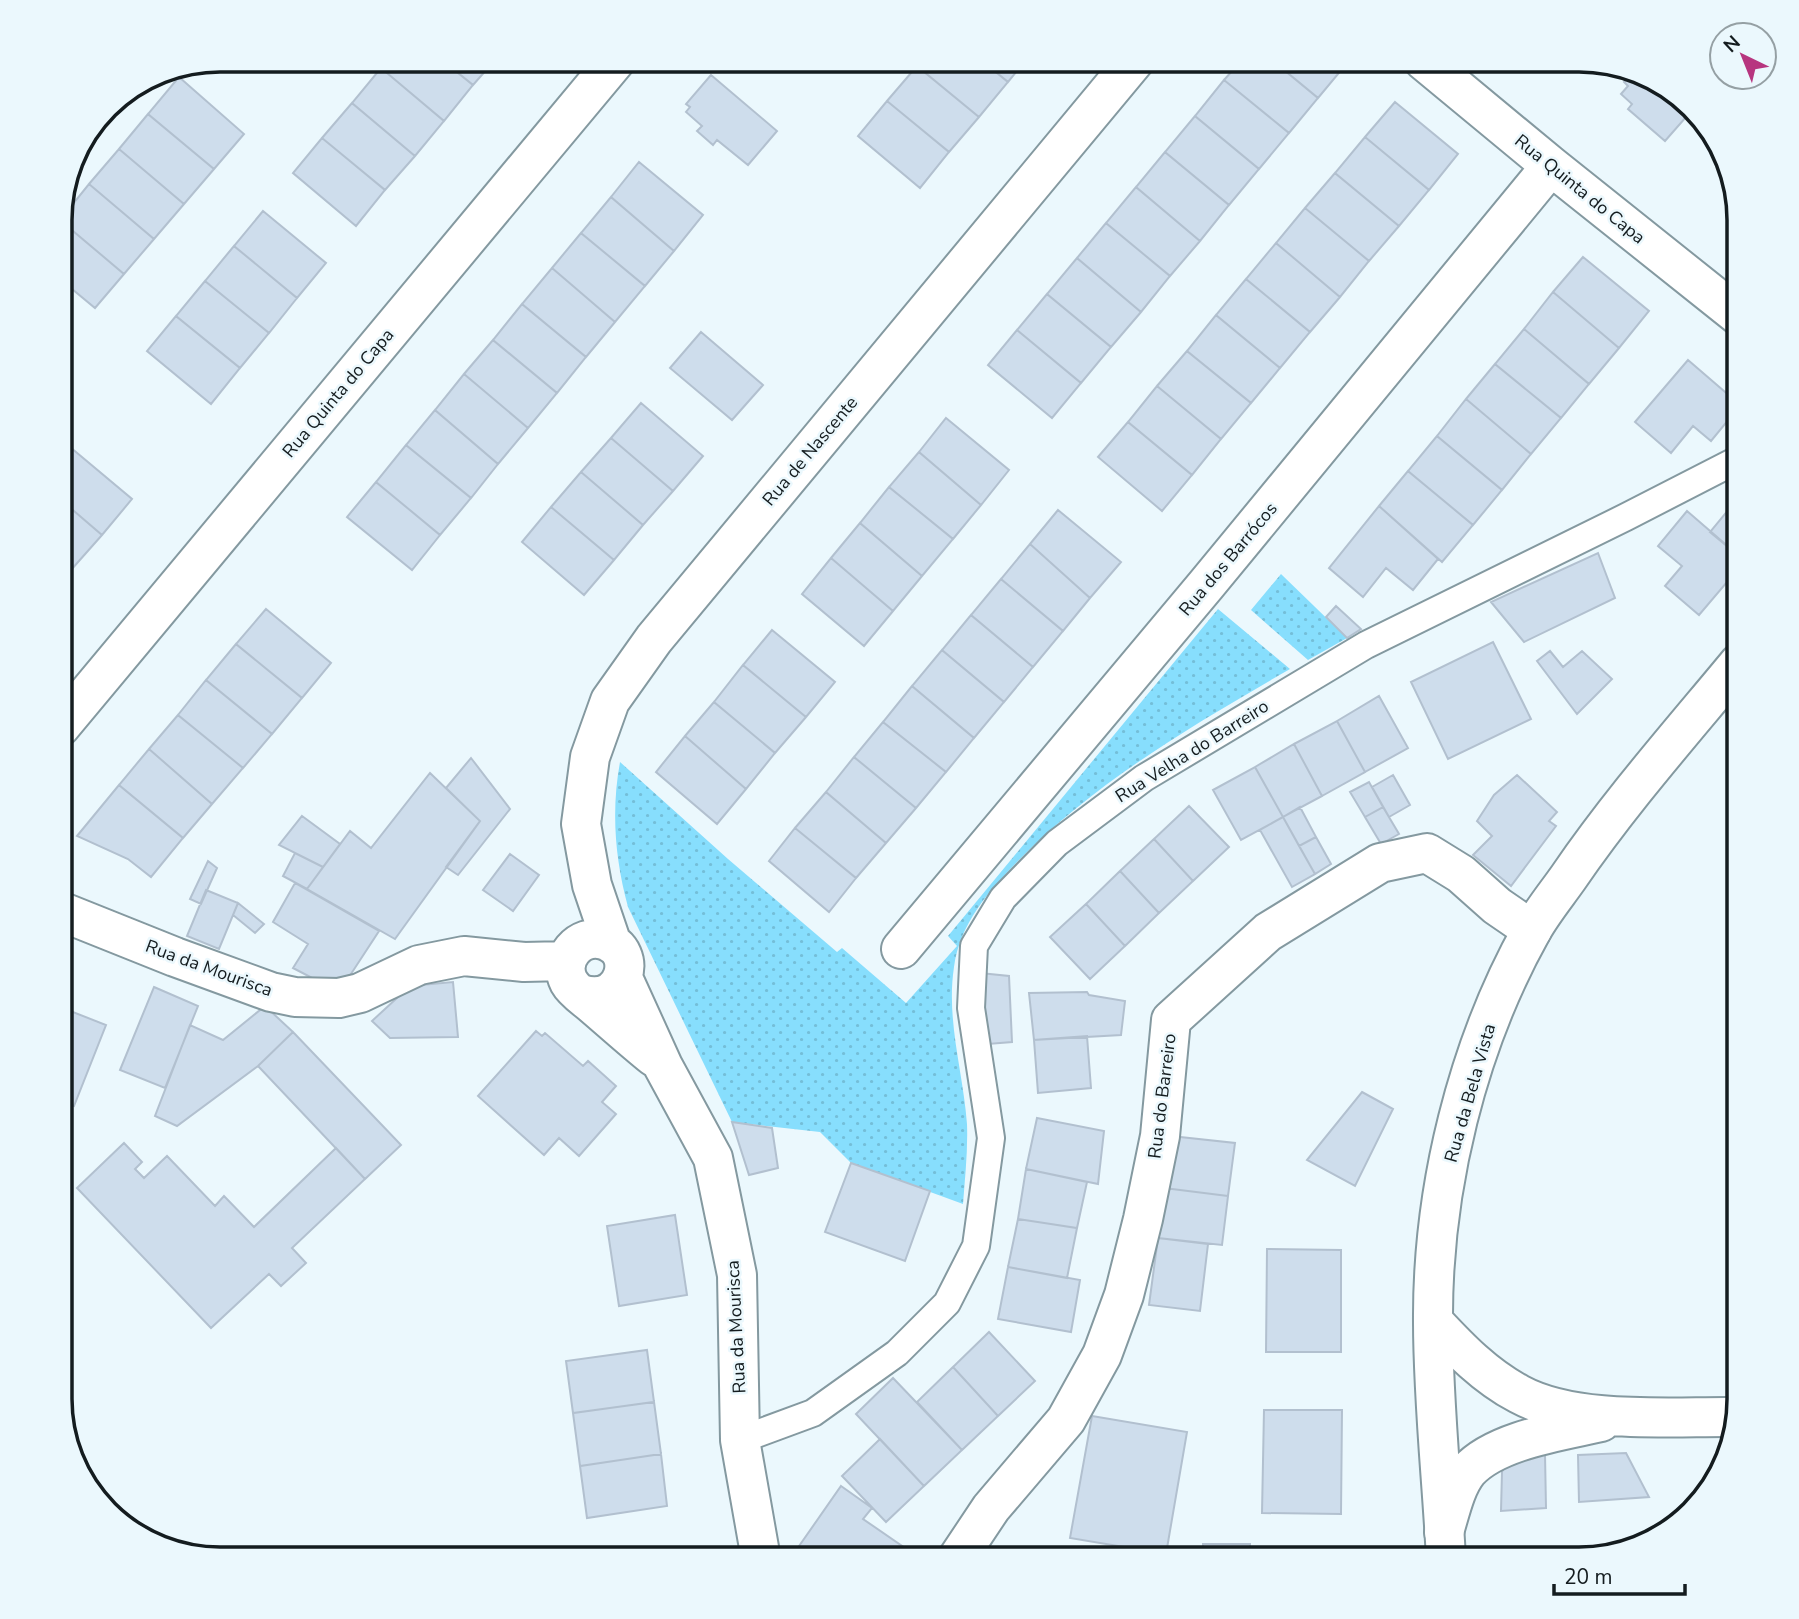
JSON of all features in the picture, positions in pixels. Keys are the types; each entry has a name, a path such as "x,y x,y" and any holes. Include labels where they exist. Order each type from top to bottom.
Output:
{"street":[{"name":"Rua Quinta do Capa","path":"72,713 606,72"},
{"name":"Rua de Nascente","path":"589,967 592,885 581,824 590,757 610,701 654,639 1125,72"},
{"name":"Rua Quinta do Capa","path":"1437,72 1727,306"},
{"name":"Rua dos Barrócos","path":"901,949 1206,585 1551,166"},
{"name":"Rua da Bela Vista","path":"1445,1546 1433,1321 1437,1237 1460,1115 1476,1060 1496,1006 1532,930 1601,833 1727,678"},
{"name":"Rua do Barreiro","path":"965,1547 991,1508 1066,1420 1102,1355 1124,1295 1143,1219 1160,1136 1171,1020 1268,932 1380,863 1427,853 1461,874 1497,906 1532,930"},
{"name":"Rua da Mourisca","path":"72,916 199,966 271,992 295,997 339,998 360,993 419,965 464,956 589,967 663,1066 713,1158 737,1275 740,1440 759,1547"},
{"path":"1433,1321 1461,1352 1495,1380 1521,1396 1567,1411 1627,1416 1726,1417"},
{"path":"1445,1546 1453,1502 1468,1471 1497,1449 1627,1416"}],"lane":[{"name":"Rua Velha do Barreiro","path":"740,1440 813,1413 897,1353 947,1303 976,1246 990,1138 971,1008 974,946 1003,898 1056,843 1144,778 1366,645 1727,466"}],"shaded area":[{"path":"1281,574 1347,638 1308,660 1251,610"},
{"path":"1218,609 1290,669 1182,733 1081,804 1049,831 997,884 962,936 954,967 952,1006 967,1124 963,1204 851,1163 820,1132 732,1122 628,907 620,871 615,817 620,762 837,952 842,948 906,1003 957,946 948,936"}],"building":[{"path":"378,72 386,72 444,121 415,156 352,103"},
{"path":"386,72 457,72 473,85 444,121"},
{"path":"457,72 484,72 473,85"},
{"path":"912,72 924,72 979,117 949,152 887,101"},
{"path":"924,72 996,72 1008,82 979,117"},
{"path":"996,72 1016,72 1008,82"},
{"path":"1231,72 1287,72 1318,98 1289,133 1224,80"},
{"path":"1287,72 1340,72 1318,98"},
{"path":"711,75 777,131 748,165 717,140 713,145 697,131 702,126 686,112 690,107 686,104"},
{"path":"180,77 244,134 214,169 148,114"},
{"path":"1224,80 1289,133 1259,169 1195,116"},
{"path":"1626,80 1645,87 1686,117 1665,141 1628,109 1632,104 1621,94 1628,86 1624,82"},
{"path":"887,101 949,152 920,188 858,136"},
{"path":"1395,102 1458,154 1429,190 1365,137"},
{"path":"352,103 415,156 385,190 322,138"},
{"path":"148,114 214,169 184,204 119,149"},
{"path":"1195,116 1259,169 1229,205 1165,152"},
{"path":"1365,137 1429,190 1399,226 1335,173"},
{"path":"322,138 385,190 356,226 293,173"},
{"path":"119,149 184,204 154,239 89,184"},
{"path":"1165,152 1229,205 1200,241 1136,187"},
{"path":"639,162 703,215 674,251 611,197"},
{"path":"1335,173 1399,226 1369,261 1305,208"},
{"path":"89,184 154,239 124,274 72,230 73,204"},
{"path":"1136,187 1200,241 1170,276 1106,223"},
{"path":"611,197 674,251 645,286 581,233"},
{"path":"1305,208 1369,261 1340,297 1276,243"},
{"path":"263,211 326,263 297,298 234,246"},
{"path":"1106,223 1170,276 1141,312 1077,258"},
{"path":"72,230 124,274 95,308 72,289"},
{"path":"581,233 645,286 615,322 552,268"},
{"path":"1276,243 1340,297 1310,332 1246,279"},
{"path":"234,246 297,298 269,333 205,281"},
{"path":"1583,257 1649,311 1619,348 1553,292"},
{"path":"1077,258 1141,312 1111,347 1047,294"},
{"path":"552,268 615,322 586,357 522,304"},
{"path":"1246,279 1310,332 1280,368 1216,315"},
{"path":"205,281 269,333 240,368 176,316"},
{"path":"1553,292 1619,348 1589,384 1524,329"},
{"path":"1047,294 1111,347 1081,383 1017,330"},
{"path":"522,304 586,357 557,393 493,340"},
{"path":"1216,315 1280,368 1251,403 1187,351"},
{"path":"176,316 240,368 211,404 147,351"},
{"path":"1524,329 1589,384 1561,418 1495,364"},
{"path":"1017,330 1081,383 1052,418 988,365"},
{"path":"701,332 763,385 732,420 670,368"},
{"path":"493,340 557,393 528,428 464,374"},
{"path":"1187,351 1251,403 1221,439 1157,386"},
{"path":"1688,360 1727,394 1727,422 1711,441 1693,426 1671,453 1635,422"},
{"path":"1495,364 1561,418 1531,454 1466,399"},
{"path":"464,374 528,428 498,464 435,410"},
{"path":"1157,386 1221,439 1192,475 1128,422"},
{"path":"1466,399 1531,454 1502,490 1437,436"},
{"path":"641,403 703,456 673,491 611,438"},
{"path":"435,410 498,464 471,498 406,445"},
{"path":"946,418 1009,470 981,505 919,452"},
{"path":"1128,422 1192,475 1162,511 1098,457"},
{"path":"1437,436 1502,490 1473,525 1408,471"},
{"path":"611,438 673,491 643,525 581,472"},
{"path":"406,445 471,498 440,535 376,482"},
{"path":"72,449 132,499 102,535 72,509"},
{"path":"919,452 981,505 953,539 889,487"},
{"path":"1408,471 1473,525 1442,562 1379,506"},
{"path":"581,472 643,525 614,560 551,507"},
{"path":"376,482 440,535 412,570 347,517"},
{"path":"889,487 953,539 922,576 860,523"},
{"path":"1379,506 1438,559 1413,590 1386,568 1363,597 1329,568"},
{"path":"551,507 614,560 584,595 522,542"},
{"path":"72,509 102,535 72,569"},
{"path":"1058,510 1121,562 1090,598 1030,544"},
{"path":"1687,511 1727,546 1727,582 1699,615 1665,586 1682,566 1658,546"},
{"path":"1727,511 1727,546 1710,532"},
{"path":"860,523 922,576 893,611 831,558"},
{"path":"1030,544 1090,598 1063,631 1001,579"},
{"path":"1598,553 1615,598 1524,642 1491,602"},
{"path":"831,558 893,611 864,646 802,594"},
{"path":"1001,579 1063,631 1033,667 971,615"},
{"path":"1336,606 1361,629 1347,638 1326,617"},
{"path":"266,609 331,663 302,698 236,644"},
{"path":"971,615 1033,667 1004,702 942,650"},
{"path":"772,630 835,682 806,717 743,665"},
{"path":"1493,642 1531,719 1448,759 1411,682"},
{"path":"236,644 302,698 272,734 206,680"},
{"path":"942,650 1004,702 974,738 912,686"},
{"path":"1550,651 1563,667 1582,651 1612,679 1577,714 1537,661"},
{"path":"743,665 806,717 775,753 714,702"},
{"path":"206,680 272,734 243,768 178,715"},
{"path":"912,686 974,738 946,772 883,722"},
{"path":"1379,696 1408,748 1365,772 1337,721"},
{"path":"714,702 775,753 746,789 685,736"},
{"path":"178,715 243,768 212,804 149,749"},
{"path":"1337,721 1365,772 1322,796 1294,744"},
{"path":"883,722 946,772 916,808 854,757"},
{"path":"685,736 746,789 717,824 656,772"},
{"path":"1294,744 1322,796 1283,817 1255,767"},
{"path":"149,749 212,804 183,838 119,785"},
{"path":"854,757 916,808 886,843 826,792"},
{"path":"471,758 510,809 458,875 446,867 480,821 446,788"},
{"path":"1255,767 1283,817 1241,840 1213,790"},
{"path":"430,773 480,821 395,939 307,889 350,831 371,848"},
{"path":"1393,775 1410,805 1389,817 1372,787"},
{"path":"1517,775 1557,812 1549,821 1556,826 1511,886 1473,855 1492,836 1477,821 1494,795"},
{"path":"1369,782 1383,807 1365,817 1350,792"},
{"path":"119,785 183,838 151,877 128,859 77,836"},
{"path":"826,792 886,843 856,878 795,828"},
{"path":"1189,806 1229,847 1193,881 1154,839"},
{"path":"1300,807 1316,837 1299,846 1283,817"},
{"path":"1383,807 1399,834 1381,844 1365,817"},
{"path":"302,816 340,844 323,867 279,845"},
{"path":"1283,817 1315,874 1292,887 1260,830"},
{"path":"795,828 856,878 829,912 769,861"},
{"path":"1316,837 1331,864 1315,874 1299,846"},
{"path":"1154,839 1193,881 1159,913 1120,871"},
{"path":"295,853 323,867 307,889 283,876"},
{"path":"510,854 539,875 513,911 483,890"},
{"path":"208,861 217,868 201,904 190,899"},
{"path":"1120,871 1159,913 1125,946 1086,904"},
{"path":"295,883 379,931 349,977 334,982 316,980 293,968 308,944 273,922"},
{"path":"206,890 238,903 219,949 187,936"},
{"path":"238,903 264,924 255,933 233,915"},
{"path":"1086,904 1125,946 1090,979 1050,937"},
{"path":"980,973 1009,976 1012,1042 988,1044"},
{"path":"453,982 458,1037 390,1038 372,1021 410,986"},
{"path":"154,987 198,1006 165,1088 120,1070"},
{"path":"1087,992 1089,995 1125,1001 1121,1035 1034,1040 1029,993"},
{"path":"265,1006 293,1032 258,1066 177,1126 155,1116 190,1025 223,1040"},
{"path":"72,1012 106,1025 74,1106 72,1105"},
{"path":"536,1031 542,1036 545,1033 583,1066 588,1061 616,1086 602,1102 616,1114 579,1156 559,1138 544,1155 478,1096"},
{"path":"293,1032 401,1145 365,1179 258,1066"},
{"path":"1087,1036 1091,1088 1038,1093 1034,1040"},
{"path":"1362,1092 1393,1109 1355,1186 1307,1160"},
{"path":"1037,1118 1104,1131 1098,1184 1026,1169"},
{"path":"732,1122 772,1128 778,1168 749,1175"},
{"path":"1171,1136 1235,1143 1228,1196 1164,1188"},
{"path":"124,1143 142,1162 135,1169 144,1178 167,1156 215,1206 224,1196 254,1227 336,1148 365,1179 292,1248 306,1263 281,1286 269,1274 211,1328 77,1188"},
{"path":"851,1163 930,1191 905,1261 825,1232"},
{"path":"1026,1169 1087,1182 1077,1228 1018,1219"},
{"path":"1164,1188 1228,1196 1222,1245 1158,1238"},
{"path":"675,1215 687,1295 619,1306 607,1226"},
{"path":"1018,1219 1077,1228 1067,1278 1008,1267"},
{"path":"1158,1238 1208,1244 1200,1311 1149,1305"},
{"path":"1267,1249 1341,1250 1341,1352 1266,1352"},
{"path":"1008,1267 1080,1280 1071,1332 998,1319"},
{"path":"989,1332 1035,1381 998,1416 953,1367"},
{"path":"647,1350 654,1402 573,1413 566,1361"},
{"path":"953,1367 998,1416 962,1450 917,1402"},
{"path":"893,1378 962,1450 924,1486 856,1414"},
{"path":"654,1402 661,1454 580,1466 573,1413"},
{"path":"1264,1410 1342,1410 1341,1514 1262,1513"},
{"path":"1092,1416 1187,1432 1167,1547 1124,1547 1070,1538"},
{"path":"880,1439 924,1486 886,1522 842,1476"},
{"path":"1626,1453 1649,1497 1579,1502 1578,1455"},
{"path":"661,1454 667,1506 587,1518 580,1466"},
{"path":"1545,1454 1546,1508 1501,1511 1504,1467 1508,1463"},
{"path":"841,1486 872,1508 863,1519 904,1547 798,1547"},
{"path":"1203,1544 1250,1544 1250,1547 1203,1547"}]}
